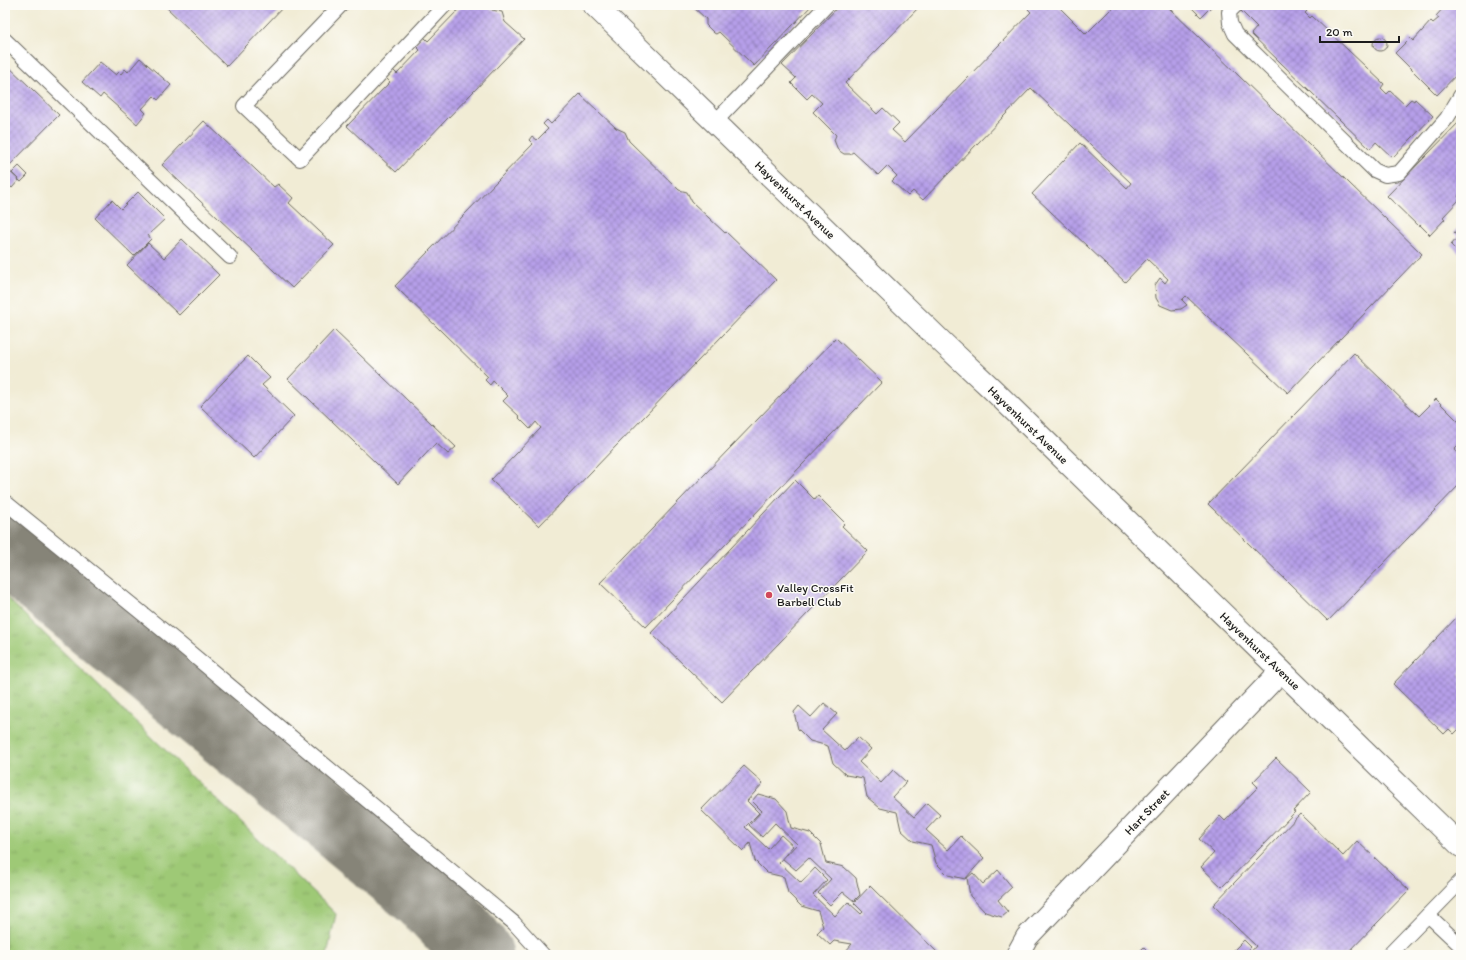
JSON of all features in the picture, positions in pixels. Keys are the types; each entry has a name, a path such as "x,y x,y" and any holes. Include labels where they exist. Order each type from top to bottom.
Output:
{"main road":[{"name":"Hayvenhurst Avenue","path":"594,5 991,388 1461,846"},
{"name":"Hart Street","path":"1017,955 1027,937 1281,671"}],"lane":[{"path":"340,5 244,106 300,159 445,5"},
{"path":"715,122 827,5"},
{"path":"1236,5 1229,12 1230,23 1235,34 1374,170 1385,175 1399,172 1447,118 1461,95"},
{"path":"5,40 230,256"},
{"path":"5,502 175,640 514,923 543,955"},
{"path":"1389,955 1461,881"},
{"path":"1428,915 1461,946"}],"green space":[{"path":"5,596 336,914 327,955 5,955"}],"building":[{"path":"164,5 285,5 227,66"},
{"path":"458,5 487,5 492,10 502,12 505,22 524,39 396,172 347,126 390,82 386,78 393,70 397,74 420,50 414,44 423,36 428,41 460,8"},
{"path":"691,5 812,5 754,66 719,32 716,34 714,33 706,25 706,19"},
{"path":"840,5 921,5 845,83 877,114 883,108 899,123 892,130 905,142 1031,12 1028,9 1032,5 1057,5 1086,34 1115,5 1166,5 1422,254 1288,393 1186,296 1182,300 1187,305 1181,309 1172,310 1160,305 1156,298 1155,285 1160,278 1165,283 1168,279 1147,259 1125,282 1032,194 1080,143 1127,188 1131,183 1031,88 923,200 913,191 908,196 892,181 897,176 887,166 878,175 853,152 850,154 844,154 838,150 834,140 836,135 813,112 822,103 812,94 807,99 791,83 796,78 782,65"},
{"path":"1189,5 1213,5 1201,17"},
{"path":"1245,5 1301,5 1307,11 1305,13 1310,18 1312,16 1384,84 1381,88 1387,94 1390,91 1405,105 1411,99 1414,101 1415,99 1433,116 1393,158 1376,142 1370,149 1251,34 1257,27 1240,10"},
{"path":"1446,5 1461,5 1461,70 1437,95 1395,53 1410,38 1413,41 1431,21 1433,23 1439,18 1436,16"},
{"path":"1380,37 1385,39 1387,44 1385,49 1380,51 1375,49 1373,44 1375,39"},
{"path":"140,58 171,85 158,100 154,96 142,109 146,113 137,124 103,94 100,98 82,82 100,62 116,75 119,72 121,74 125,69 128,72"},
{"path":"5,63 59,115 5,170"},
{"path":"580,94 616,128 625,132 629,141 679,190 687,192 692,202 776,280 539,526 491,480 541,428 536,422 530,429 503,401 508,396 493,381 490,385 485,380 488,377 395,286 533,144 529,140 532,136 537,140 548,129 543,124 547,120 551,124"},
{"path":"1461,120 1461,193 1458,196 1460,199 1443,217 1445,219 1430,235 1420,225 1419,227 1387,196"},
{"path":"204,121 274,187 278,184 293,198 289,203 334,245 292,288 162,165"},
{"path":"19,166 28,175 21,182 12,173"},
{"path":"9,171 19,180 12,188 5,181 5,175"},
{"path":"138,192 165,219 148,235 151,239 134,256 95,218 112,200 121,209"},
{"path":"1461,225 1461,255 1451,245 1458,237 1454,233"},
{"path":"182,239 219,275 179,315 127,265 148,243 164,258"},
{"path":"334,330 456,447 448,454 436,443 398,484 288,379"},
{"path":"836,338 882,382 646,627 600,583"},
{"path":"1354,353 1419,416 1436,399 1461,424 1461,443 1454,450 1461,456 1461,483 1328,621 1208,504"},
{"path":"248,356 270,378 262,385 294,416 254,458 200,406"},
{"path":"795,480 815,500 818,496 845,523 842,526 868,551 722,702 651,633"},
{"path":"1458,616 1461,619 1461,727 1454,734 1449,729 1444,734 1393,684"},
{"path":"824,703 837,714 822,730 845,751 858,737 871,749 859,762 881,783 893,770 906,782 892,797 914,817 927,803 940,815 926,830 948,850 961,836 984,858 965,879 948,875 936,863 931,845 913,841 901,830 897,812 880,808 867,797 863,778 846,775 833,763 828,746 810,741 798,729 794,712 799,706 811,717"},
{"path":"1276,758 1311,792 1293,811 1295,812 1222,887 1201,867 1214,853 1199,839 1220,816 1225,821 1258,787 1253,782"},
{"path":"744,766 763,783 747,801 759,813 745,827 768,849 781,835 793,846 779,862 801,883 815,868 827,880 813,895 835,916 848,902 861,914 863,912 854,903 870,886 940,955 849,955 845,952 852,944 834,941 830,945 817,933 823,927 818,911 801,906 788,893 784,877 767,873 755,861 750,843 743,851 701,810"},
{"path":"758,794 776,799 787,811 791,828 810,833 821,844 826,863 844,867 856,878 860,895 854,901 843,892 830,905 818,893 831,879 809,858 796,870 783,859 797,844 775,823 762,837 749,825 762,811 752,801"},
{"path":"1300,814 1343,856 1357,841 1409,890 1346,955 1248,955 1256,946 1213,905"},
{"path":"998,870 1012,887 998,900 1008,912 1002,917 985,912 970,896 967,878 973,873 983,884"},
{"path":"1244,940 1251,947 1243,955 1229,955"},
{"path":"1144,947 1152,955 1136,955"}],"taxiway":[{"path":"5,549 425,896 453,924 478,955"}],"place":[{"name":"Valley CrossFit Barbell Club","path":"769,595"}]}
